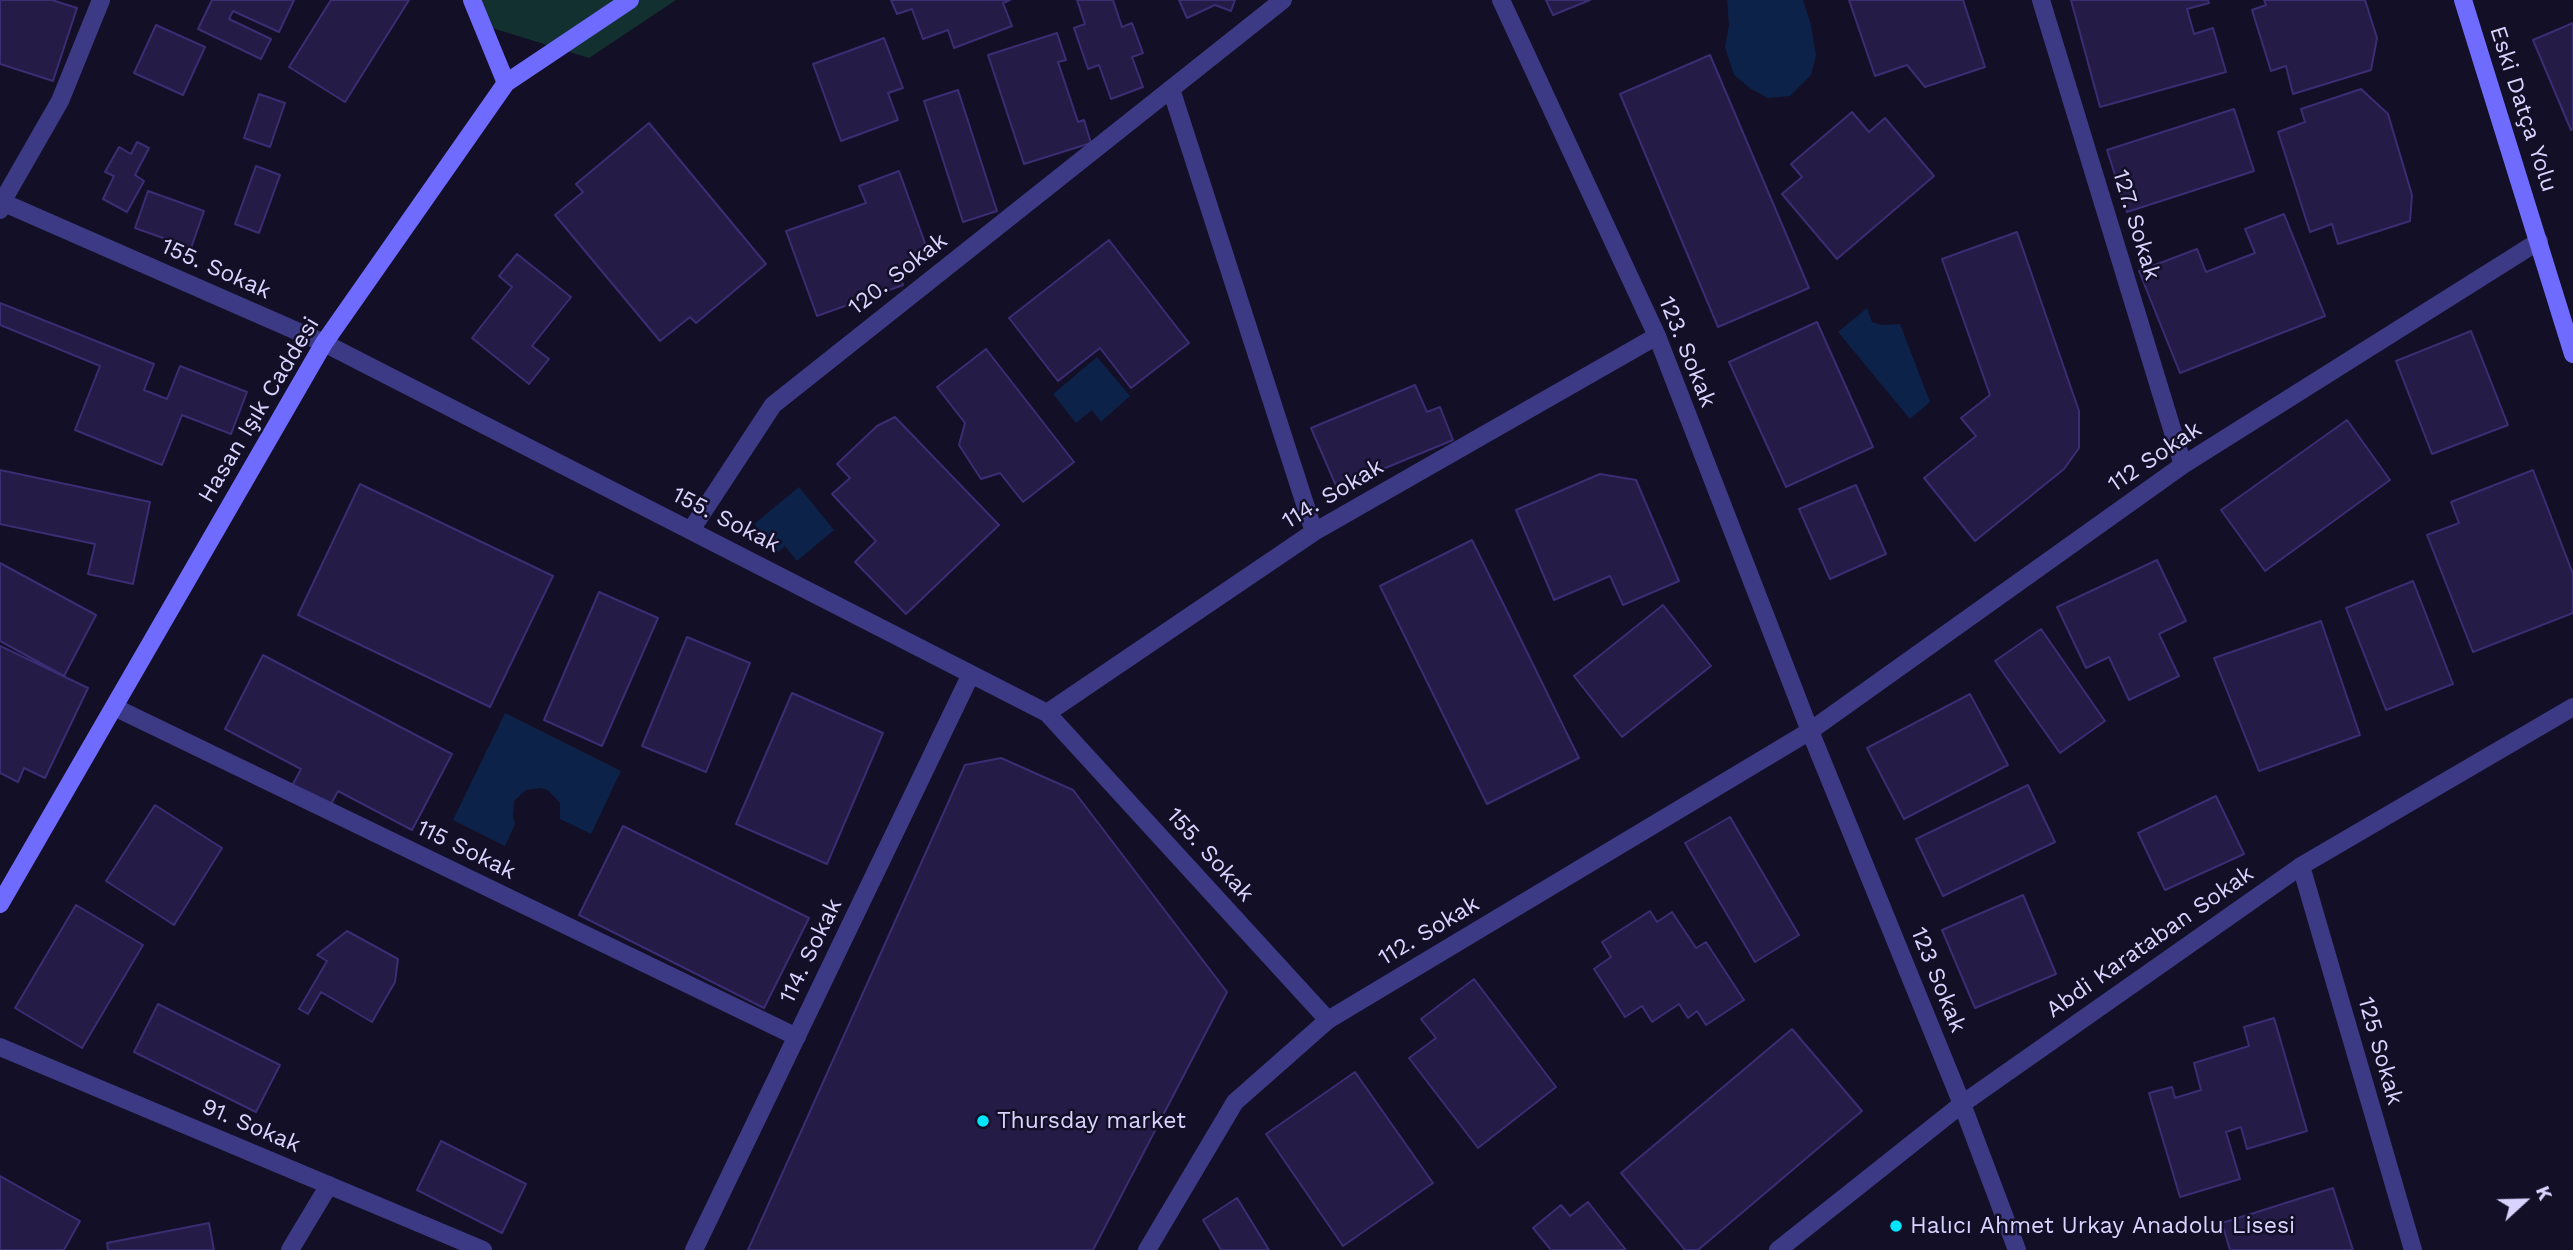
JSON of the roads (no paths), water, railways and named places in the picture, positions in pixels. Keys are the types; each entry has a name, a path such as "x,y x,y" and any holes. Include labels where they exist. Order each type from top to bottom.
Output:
{"street":[{"path":"1,206 60,101 101,0"},
{"path":"472,0 506,83"},
{"name":"Hasan Işık Caddesi","path":"0,904 324,343 506,83 631,0"},
{"name":"120. Sokak","path":"691,530 773,405 1283,0"},
{"name":"123. Sokak","path":"1501,0 1657,336 1810,731"},
{"name":"127. Sokak","path":"2041,0 2183,465"},
{"name":"Eski Datça Yolu","path":"2463,0 2573,354"},
{"path":"1171,89 1314,532"},
{"name":"155. Sokak","path":"1,206 324,343 1047,713 1328,1020"},
{"name":"112 Sokak","path":"1810,731 2183,465 2539,241"},
{"name":"114. Sokak","path":"1047,713 1314,532 1657,336"},
{"name":"114. Sokak","path":"694,1250 971,674"},
{"name":"Abdi Karataban Sokak","path":"1778,1250 1962,1104 2301,866 2573,706"},
{"name":"115 Sokak","path":"114,707 797,1037"},
{"name":"112. Sokak","path":"1147,1250 1235,1102 1328,1020 1810,731"},
{"name":"123 Sokak","path":"1810,731 1962,1104 2017,1250"},
{"name":"125 Sokak","path":"2301,866 2413,1250"},
{"name":"91. Sokak","path":"0,1047 483,1250"},
{"path":"290,1250 329,1185"}],"water":[{"path":"1727,0 1803,0 1811,25 1816,56 1811,75 1790,96 1768,98 1734,75 1725,47 1729,25"},
{"path":"1867,308 1872,322 1881,325 1900,324 1930,402 1910,419 1838,332"},
{"path":"1097,357 1130,396 1101,422 1092,410 1076,423 1053,394"},
{"path":"799,487 834,530 797,561 785,546 778,552 754,524"},
{"path":"505,713 621,771 591,834 560,819 560,803 549,791 542,788 526,790 514,801 515,824 505,846 453,820"}],"place":[{"name":"Thursday market","path":"983,1121"},
{"name":"Halıcı Ahmet Urkay Anadolu Lisesi","path":"1896,1226"}]}
